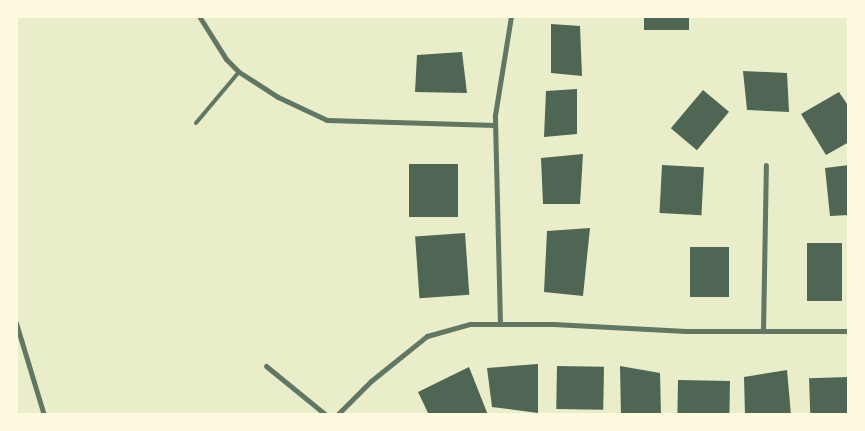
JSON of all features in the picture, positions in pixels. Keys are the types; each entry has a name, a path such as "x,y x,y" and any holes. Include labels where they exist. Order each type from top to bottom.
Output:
{"street":[{"path":"198,16 226,59 239,72 278,97 327,120 495,125"},
{"path":"500,324 495,125 511,16"},
{"path":"763,331 766,165"},
{"path":"16,323 44,415"},
{"path":"337,415 371,381 426,336 470,324 763,331 849,331"},
{"path":"266,366 326,415"}],"lane":[{"path":"196,123 239,72"}],"building":[{"path":"644,16 689,16 689,30 644,30"},
{"path":"551,24 580,26 582,76 551,73"},
{"path":"462,52 467,93 415,92 417,55"},
{"path":"743,71 787,73 789,112 747,110"},
{"path":"577,89 577,134 544,137 546,91"},
{"path":"703,90 729,112 697,150 671,128"},
{"path":"839,92 849,107 849,142 826,155 801,114"},
{"path":"583,154 580,204 543,204 541,158"},
{"path":"409,164 458,164 458,217 409,217"},
{"path":"662,165 704,167 701,215 659,213"},
{"path":"849,165 849,215 830,216 825,168"},
{"path":"590,228 583,296 544,292 547,231"},
{"path":"465,233 469,295 419,298 415,236"},
{"path":"807,243 842,243 842,301 807,301"},
{"path":"690,247 729,247 729,297 690,297"},
{"path":"538,364 538,413 492,407 487,368"},
{"path":"557,366 604,367 603,410 556,409"},
{"path":"620,366 660,373 661,415 621,415"},
{"path":"469,367 488,415 429,415 418,392"},
{"path":"787,370 791,415 745,415 744,377"},
{"path":"848,377 849,415 810,415 809,378"},
{"path":"678,380 730,381 729,415 677,415"}]}
